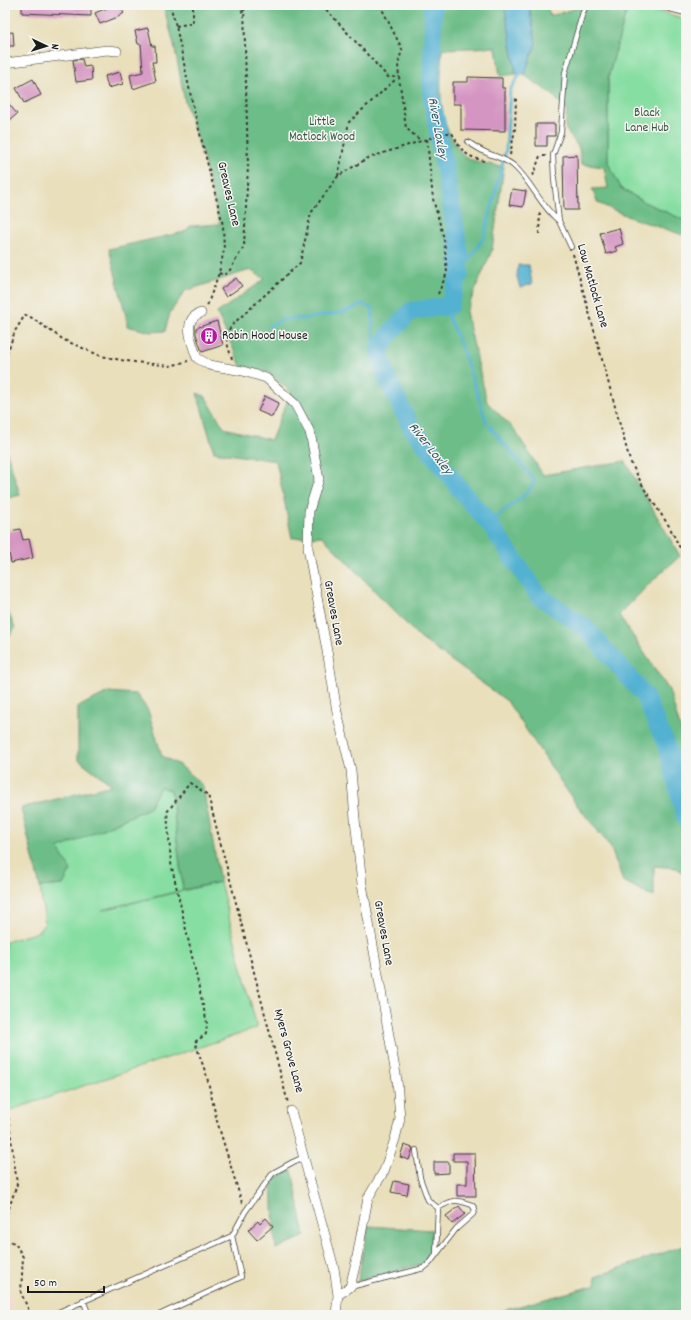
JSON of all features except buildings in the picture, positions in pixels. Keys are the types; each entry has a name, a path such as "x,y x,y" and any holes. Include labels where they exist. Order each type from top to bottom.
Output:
{"street":[{"path":"5,63 108,50 117,52"},
{"path":"197,358 192,345 189,328 192,318 196,314 201,313"},
{"name":"Greaves Lane","path":"197,358 209,365 266,378 295,404 310,432 319,479 309,511 308,548 337,712 351,770 362,884 397,1080 400,1119 384,1171 368,1198 350,1287"},
{"name":"Myers Grove Lane","path":"291,1111 334,1268 338,1295 336,1315"},
{"path":"338,1295 350,1287"}],"lane":[{"name":"Low Matlock Lane","path":"571,247 559,221 553,155 561,132 565,73 583,12 587,5"},
{"path":"654,5 686,13"},
{"path":"468,142 486,153 505,160 515,167 530,184 542,204 559,221"},
{"path":"416,1150 420,1178 425,1193 428,1200 438,1208"},
{"path":"52,1315 232,1236 245,1212 273,1173 304,1158"},
{"path":"350,1287 424,1268 430,1263 456,1229 473,1214 474,1209 472,1205 458,1200 450,1201 438,1208"},
{"path":"436,1255 438,1208"},
{"path":"159,1315 241,1277 232,1236"},
{"path":"84,1300 89,1315"}],"path":[{"name":"Greaves Lane","path":"170,5 193,106 223,225 224,250 219,273 206,307 201,313"},
{"path":"176,26 192,23 193,5"},
{"path":"239,5 244,15"},
{"path":"219,273 224,274 230,270 244,246 248,167 244,5"},
{"path":"322,5 388,77 398,78"},
{"path":"380,5 402,49 398,65 398,78 406,128 421,141"},
{"path":"338,176 349,122 398,78"},
{"path":"505,160 515,129 516,98"},
{"path":"235,370 227,344 227,332 232,325 300,263 311,213 338,176 368,158 446,133"},
{"path":"428,139 433,199 444,239 447,273 438,294"},
{"path":"530,184 540,156 553,155"},
{"path":"539,234 539,212 542,204"},
{"name":"Low Matlock Lane","path":"571,247 630,460 645,490 669,526 686,560"},
{"path":"5,359 15,331 25,315 29,316 64,340 101,356 126,361 170,366 197,358"},
{"name":"Myers Grove Lane","path":"245,1212 217,1122 207,1077 195,1042 206,1034 208,1024 171,863 167,812 190,783 208,795 291,1111"},
{"path":"5,1220 17,1184 8,1107"},
{"path":"5,1240 15,1243 23,1257 21,1293 31,1315"}],"shaded area":[{"path":"5,1265 12,1315 5,1315"}],"green space":[{"name":"Little Matlock Wood","path":"163,5 504,5 516,74 500,76 496,47 442,49 441,98 445,123 450,134 461,153 467,158 477,162 504,167 492,250 466,312 487,402 514,429 543,475 625,461 680,556 650,583 619,615 669,690 686,748 686,876 677,868 654,866 654,897 623,881 610,846 576,804 507,701 420,638 322,536 292,538 276,461 214,452 197,393 205,396 224,428 271,440 291,392 269,373 242,368 217,313 265,279 250,270 185,291 170,313 165,331 151,332 127,326 127,320 109,249 184,232 190,226 220,224 202,154 185,102 174,44"},
{"path":"529,5 547,5 550,16 587,5 628,5 608,78 608,163 621,188 644,202 686,221 686,236 629,217 598,203 592,189 608,188 604,167 581,164 579,148 565,128 567,111 552,94 524,75 536,43"},
{"name":"Black Lane Hub","path":"628,5 635,5 686,19 686,221 644,202 621,188 608,163 608,78"},
{"path":"5,446 20,495 5,499"},
{"path":"5,604 15,628 5,642"},
{"path":"108,692 136,694 148,710 162,756 181,766 203,786 220,882 183,890 171,790 160,787 149,808 58,849 71,870 63,885 40,887 21,808 112,785 78,759 78,707"},
{"path":"160,787 171,790 183,890 102,910 220,882 257,1028 5,1112 5,942 38,932 45,923 40,887 63,885 58,849 149,808"},
{"path":"292,1170 305,1236 276,1249 272,1180"},
{"path":"368,1226 432,1230 431,1251 426,1263 358,1281"},
{"path":"686,1245 686,1315 487,1315 596,1285 595,1277"}],"water":[{"path":"504,5 529,5 536,43 524,75 516,74"},
{"path":"518,265 529,265 532,284 520,288 517,277"}],"waterway":[{"name":"River Loxley","path":"432,5 431,92 460,254 460,273 449,306 411,311 390,333 379,350 385,374 410,425 463,493 489,523 539,596 586,628 644,695 666,744 686,820"},
{"path":"460,273 484,237 506,150 510,90 520,74"},
{"path":"269,326 285,319 308,318 344,312 363,304 373,309 374,337 379,350"},
{"path":"449,306 449,318 463,351 487,423 535,481 527,493 489,523"}],"place":[{"name":"Robin Hood House","path":"209,336"}]}
